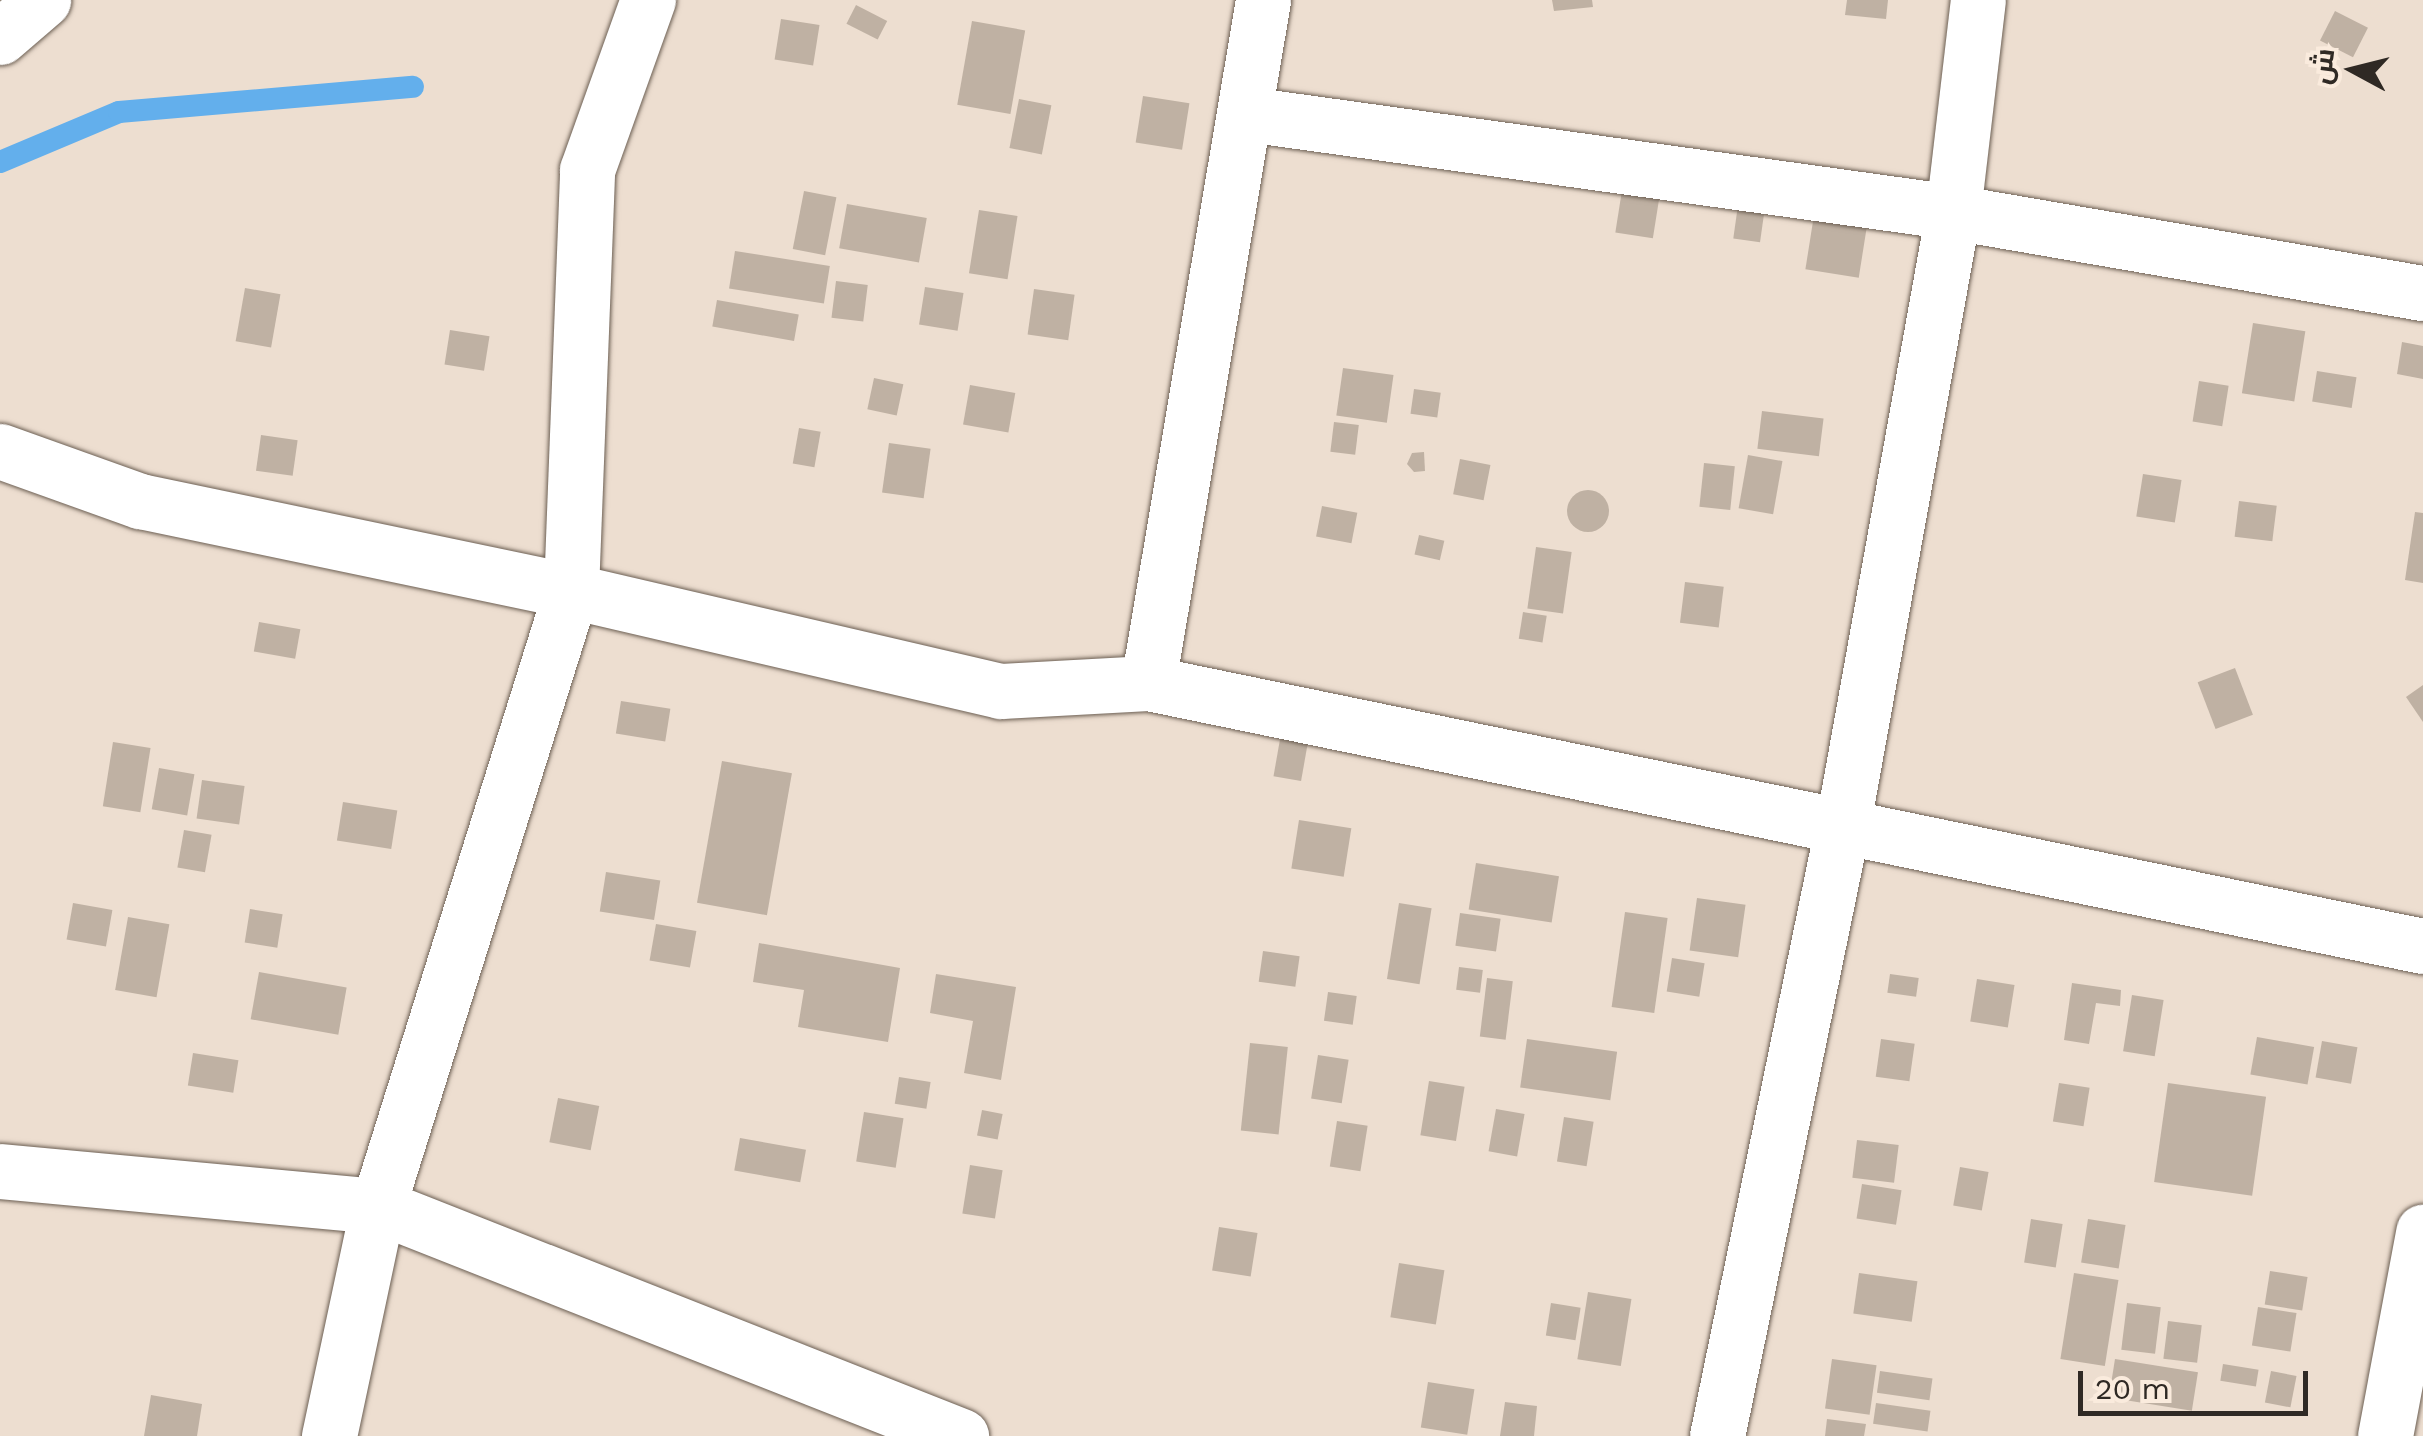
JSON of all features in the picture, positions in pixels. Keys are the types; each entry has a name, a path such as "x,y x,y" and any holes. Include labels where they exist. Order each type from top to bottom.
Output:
{"street":[{"path":"0,36 44,0"},
{"path":"329,1436 378,1206 571,590 587,170 648,0"},
{"path":"1148,683 1248,114 1263,0"},
{"path":"1717,1436 1844,823 1953,212 1978,0"},
{"path":"1248,114 1953,212 2423,294"},
{"path":"0,452 140,501 571,590 1001,691 1148,683 1844,823 2423,946"},
{"path":"0,1171 378,1206 961,1436"},
{"path":"2385,1436 2423,1232"}],"building":[{"path":"1552,0 1592,0 1593,7 1554,11"},
{"path":"1847,0 1888,0 1886,19 1845,15"},
{"path":"856,5 887,21 878,40 846,24"},
{"path":"2335,11 2368,28 2353,57 2320,40"},
{"path":"781,19 820,25 813,66 775,59"},
{"path":"972,21 1025,30 1010,114 957,105"},
{"path":"1143,96 1189,103 1182,150 1136,142"},
{"path":"1019,99 1051,105 1042,154 1009,148"},
{"path":"1623,184 1661,190 1653,238 1615,232"},
{"path":"804,191 836,197 825,255 793,249"},
{"path":"1739,198 1766,202 1760,242 1733,239"},
{"path":"847,204 927,218 919,262 839,248"},
{"path":"979,210 1018,216 1008,279 969,273"},
{"path":"1814,215 1867,223 1859,278 1805,269"},
{"path":"735,251 830,266 824,304 729,289"},
{"path":"836,281 868,285 863,322 831,318"},
{"path":"925,287 964,293 958,331 919,325"},
{"path":"245,288 280,294 271,347 236,341"},
{"path":"1034,289 1075,295 1068,340 1028,335"},
{"path":"717,300 799,314 794,341 712,327"},
{"path":"2253,323 2305,331 2294,401 2242,393"},
{"path":"450,330 490,336 484,371 445,365"},
{"path":"2402,342 2423,346 2423,379 2397,374"},
{"path":"1343,368 1394,375 1387,423 1336,416"},
{"path":"2317,371 2357,377 2352,408 2312,402"},
{"path":"874,378 903,384 897,416 867,409"},
{"path":"2199,381 2229,386 2222,426 2193,421"},
{"path":"970,385 1015,393 1008,432 963,424"},
{"path":"1414,389 1441,393 1437,418 1411,414"},
{"path":"1762,411 1824,419 1819,456 1757,449"},
{"path":"1334,422 1359,425 1355,455 1330,452"},
{"path":"799,428 821,432 814,467 793,463"},
{"path":"261,435 298,440 293,476 256,471"},
{"path":"889,443 931,449 924,498 882,493"},
{"path":"1424,452 1425,471 1414,472 1407,464 1412,453"},
{"path":"1748,455 1782,461 1773,514 1739,508"},
{"path":"1460,459 1490,465 1484,500 1453,494"},
{"path":"1704,463 1735,466 1730,510 1699,507"},
{"path":"2143,474 2182,480 2175,523 2136,516"},
{"path":"1588,490 1603,496 1609,511 1603,526 1588,532 1573,526 1567,511 1573,496"},
{"path":"2239,501 2277,506 2272,541 2235,537"},
{"path":"1322,506 1357,513 1351,543 1316,536"},
{"path":"2415,512 2423,513 2423,583 2405,580"},
{"path":"1419,535 1444,541 1440,560 1415,554"},
{"path":"1536,547 1572,552 1563,613 1527,608"},
{"path":"1685,582 1724,587 1719,627 1680,623"},
{"path":"1523,612 1547,616 1542,642 1519,639"},
{"path":"259,622 300,629 295,659 254,652"},
{"path":"2235,668 2253,715 2216,729 2198,682"},
{"path":"2423,685 2423,722 2406,697"},
{"path":"621,701 670,709 665,741 616,734"},
{"path":"1282,728 1310,733 1301,781 1273,776"},
{"path":"113,742 151,748 140,812 103,806"},
{"path":"722,761 792,773 767,915 697,903"},
{"path":"159,768 194,774 187,816 152,809"},
{"path":"202,780 245,786 239,825 197,819"},
{"path":"343,802 397,811 391,849 337,841"},
{"path":"1299,820 1351,828 1344,877 1291,868"},
{"path":"184,830 212,835 205,872 177,867"},
{"path":"1476,863 1559,876 1552,923 1469,909"},
{"path":"606,872 660,881 654,920 600,912"},
{"path":"1697,898 1746,905 1738,957 1690,950"},
{"path":"73,903 112,910 106,946 67,939"},
{"path":"1399,903 1432,908 1420,984 1387,979"},
{"path":"250,909 283,914 277,948 245,943"},
{"path":"1625,912 1668,918 1654,1013 1612,1007"},
{"path":"1460,913 1501,919 1496,951 1455,946"},
{"path":"128,917 169,924 157,997 115,990"},
{"path":"656,924 696,931 690,968 650,960"},
{"path":"759,943 900,968 888,1042 798,1027 804,990 753,982"},
{"path":"1263,951 1300,956 1295,987 1259,982"},
{"path":"1672,958 1705,963 1699,997 1667,992"},
{"path":"1459,967 1483,970 1480,993 1456,990"},
{"path":"259,972 347,987 338,1035 251,1019"},
{"path":"936,974 1016,987 1001,1080 964,1073 973,1021 930,1013"},
{"path":"1890,974 1919,978 1916,997 1887,993"},
{"path":"1487,978 1513,981 1506,1040 1480,1037"},
{"path":"1977,979 2015,985 2008,1027 1970,1021"},
{"path":"2072,983 2121,990 2120,1006 2096,1003 2089,1044 2064,1040"},
{"path":"1328,992 1357,996 1353,1025 1324,1021"},
{"path":"2132,995 2164,1000 2155,1056 2123,1051"},
{"path":"2257,1037 2314,1047 2308,1084 2250,1074"},
{"path":"1527,1039 1617,1052 1610,1100 1520,1088"},
{"path":"1881,1039 1915,1044 1909,1081 1876,1077"},
{"path":"2322,1041 2357,1047 2351,1084 2316,1077"},
{"path":"1250,1043 1288,1047 1279,1134 1241,1131"},
{"path":"193,1053 238,1060 233,1093 188,1086"},
{"path":"1318,1055 1349,1060 1342,1103 1311,1098"},
{"path":"899,1077 931,1082 926,1109 895,1104"},
{"path":"1429,1081 1465,1087 1456,1141 1420,1135"},
{"path":"2059,1083 2090,1088 2084,1126 2053,1122"},
{"path":"2168,1083 2266,1097 2252,1196 2154,1182"},
{"path":"558,1098 599,1106 591,1150 549,1142"},
{"path":"1496,1109 1525,1114 1517,1156 1489,1151"},
{"path":"982,1110 1003,1114 998,1140 977,1136"},
{"path":"864,1112 904,1118 896,1168 856,1161"},
{"path":"1564,1117 1594,1122 1587,1166 1557,1161"},
{"path":"1337,1121 1368,1126 1360,1171 1330,1166"},
{"path":"740,1138 806,1150 800,1182 734,1170"},
{"path":"1857,1140 1899,1145 1894,1183 1852,1178"},
{"path":"970,1165 1003,1170 995,1219 962,1213"},
{"path":"1960,1167 1989,1172 1982,1210 1953,1205"},
{"path":"1862,1184 1902,1190 1896,1225 1857,1219"},
{"path":"2031,1219 2063,1224 2056,1267 2024,1262"},
{"path":"2088,1219 2126,1225 2119,1268 2081,1262"},
{"path":"1219,1227 1258,1233 1251,1277 1212,1270"},
{"path":"1399,1263 1444,1270 1436,1325 1390,1317"},
{"path":"2270,1271 2308,1277 2302,1311 2265,1305"},
{"path":"1859,1273 1917,1281 1912,1322 1853,1314"},
{"path":"2074,1273 2118,1280 2105,1366 2060,1359"},
{"path":"1588,1292 1631,1299 1621,1366 1577,1359"},
{"path":"1551,1303 1581,1308 1575,1340 1546,1336"},
{"path":"2127,1303 2161,1307 2155,1354 2121,1350"},
{"path":"2258,1307 2297,1313 2290,1352 2252,1346"},
{"path":"2168,1321 2202,1325 2197,1363 2163,1359"},
{"path":"1832,1359 1877,1365 1870,1415 1825,1409"},
{"path":"2115,1359 2198,1372 2192,1411 2109,1398"},
{"path":"2223,1364 2259,1370 2256,1386 2220,1381"},
{"path":"1880,1371 1932,1378 1929,1400 1877,1393"},
{"path":"2271,1371 2297,1376 2290,1407 2265,1402"},
{"path":"1428,1382 1474,1389 1467,1435 1421,1427"},
{"path":"151,1395 202,1404 197,1436 144,1436"},
{"path":"1505,1402 1537,1406 1534,1436 1500,1436"},
{"path":"1876,1403 1930,1411 1928,1431 1873,1424"},
{"path":"1827,1419 1866,1424 1864,1436 1825,1436"}],"waterway":[{"path":"0,162 119,112 413,87"}]}
